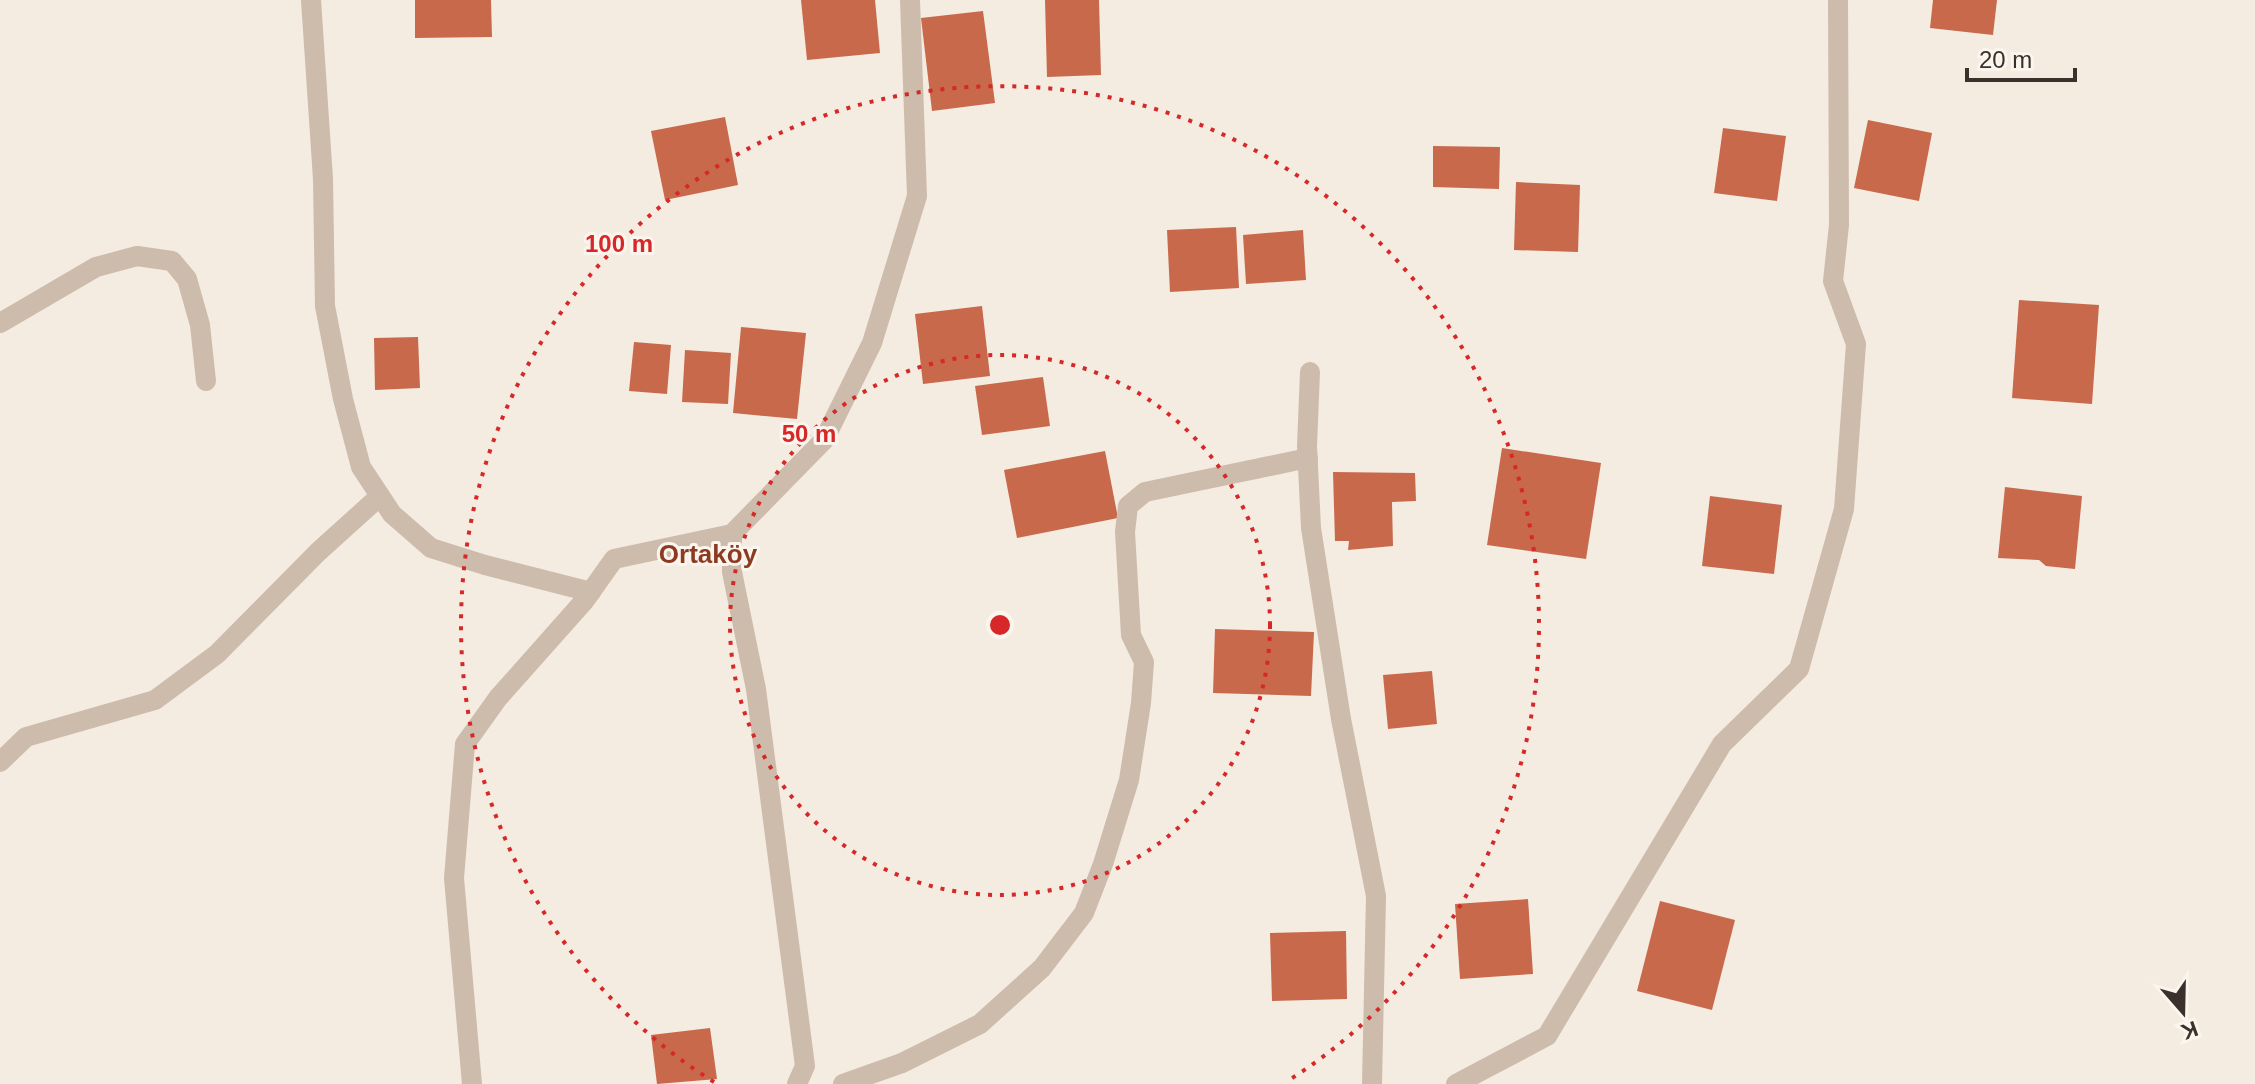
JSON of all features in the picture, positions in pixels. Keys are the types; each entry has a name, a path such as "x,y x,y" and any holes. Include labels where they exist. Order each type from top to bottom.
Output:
{"street":[{"path":"311,0 323,179 325,306 343,399 361,467 392,514 431,548 591,592"},
{"path":"472,1084 454,878 465,744 498,698 591,592 614,559 732,534 824,440 872,343 917,196 910,0"},
{"path":"1456,1084 1547,1036 1722,744 1799,669 1844,509 1856,344 1833,281 1839,225 1838,0"},
{"path":"0,323 96,267 137,256 172,261 187,279 200,325 206,381"},
{"path":"1310,372 1308,458 1311,528 1341,719 1376,896 1372,1084"},
{"path":"843,1084 902,1063 980,1024 1042,968 1084,913 1129,780 1141,703 1144,662 1131,635 1125,532 1128,506 1145,492 1308,458"},
{"path":"0,762 26,737 155,700 217,654 318,552 380,496"},
{"path":"732,534 732,572 756,689 805,1066 797,1084"}],"building":[{"path":"415,0 491,0 492,37 415,38"},
{"path":"801,0 875,0 880,53 807,60"},
{"path":"1045,0 1099,0 1101,75 1047,77"},
{"path":"1933,0 1997,0 1993,35 1930,28"},
{"path":"983,11 995,103 932,111 921,18"},
{"path":"725,117 738,185 665,200 651,131"},
{"path":"1868,120 1932,133 1919,201 1854,188"},
{"path":"1723,128 1786,136 1777,201 1714,193"},
{"path":"1433,146 1500,147 1499,189 1433,187"},
{"path":"1516,182 1580,185 1578,252 1514,250"},
{"path":"1236,227 1239,288 1170,292 1167,230"},
{"path":"1303,230 1306,280 1246,284 1243,235"},
{"path":"2019,300 2099,305 2092,404 2012,398"},
{"path":"982,306 990,376 923,384 915,314"},
{"path":"741,327 806,333 797,419 733,413"},
{"path":"418,337 420,388 375,390 374,338"},
{"path":"634,342 671,345 667,394 629,391"},
{"path":"685,350 731,353 728,404 682,402"},
{"path":"1043,377 1050,426 982,435 975,386"},
{"path":"1502,448 1601,463 1586,559 1487,545"},
{"path":"1105,451 1118,518 1017,538 1004,470"},
{"path":"1333,472 1415,473 1416,501 1392,502 1393,546 1348,550 1349,541 1335,541"},
{"path":"2005,487 2082,496 2075,569 2046,566 2039,560 1998,558"},
{"path":"1710,496 1782,505 1774,574 1702,566"},
{"path":"1215,629 1314,632 1311,696 1213,693"},
{"path":"1432,671 1437,724 1388,729 1383,675"},
{"path":"1528,899 1533,974 1460,979 1455,904"},
{"path":"1660,901 1735,920 1712,1010 1637,991"},
{"path":"1346,931 1347,999 1272,1001 1270,933"},
{"path":"710,1028 717,1079 657,1084 651,1035"}],"district":[{"name":"Ortaköy","path":"708,554"}]}
